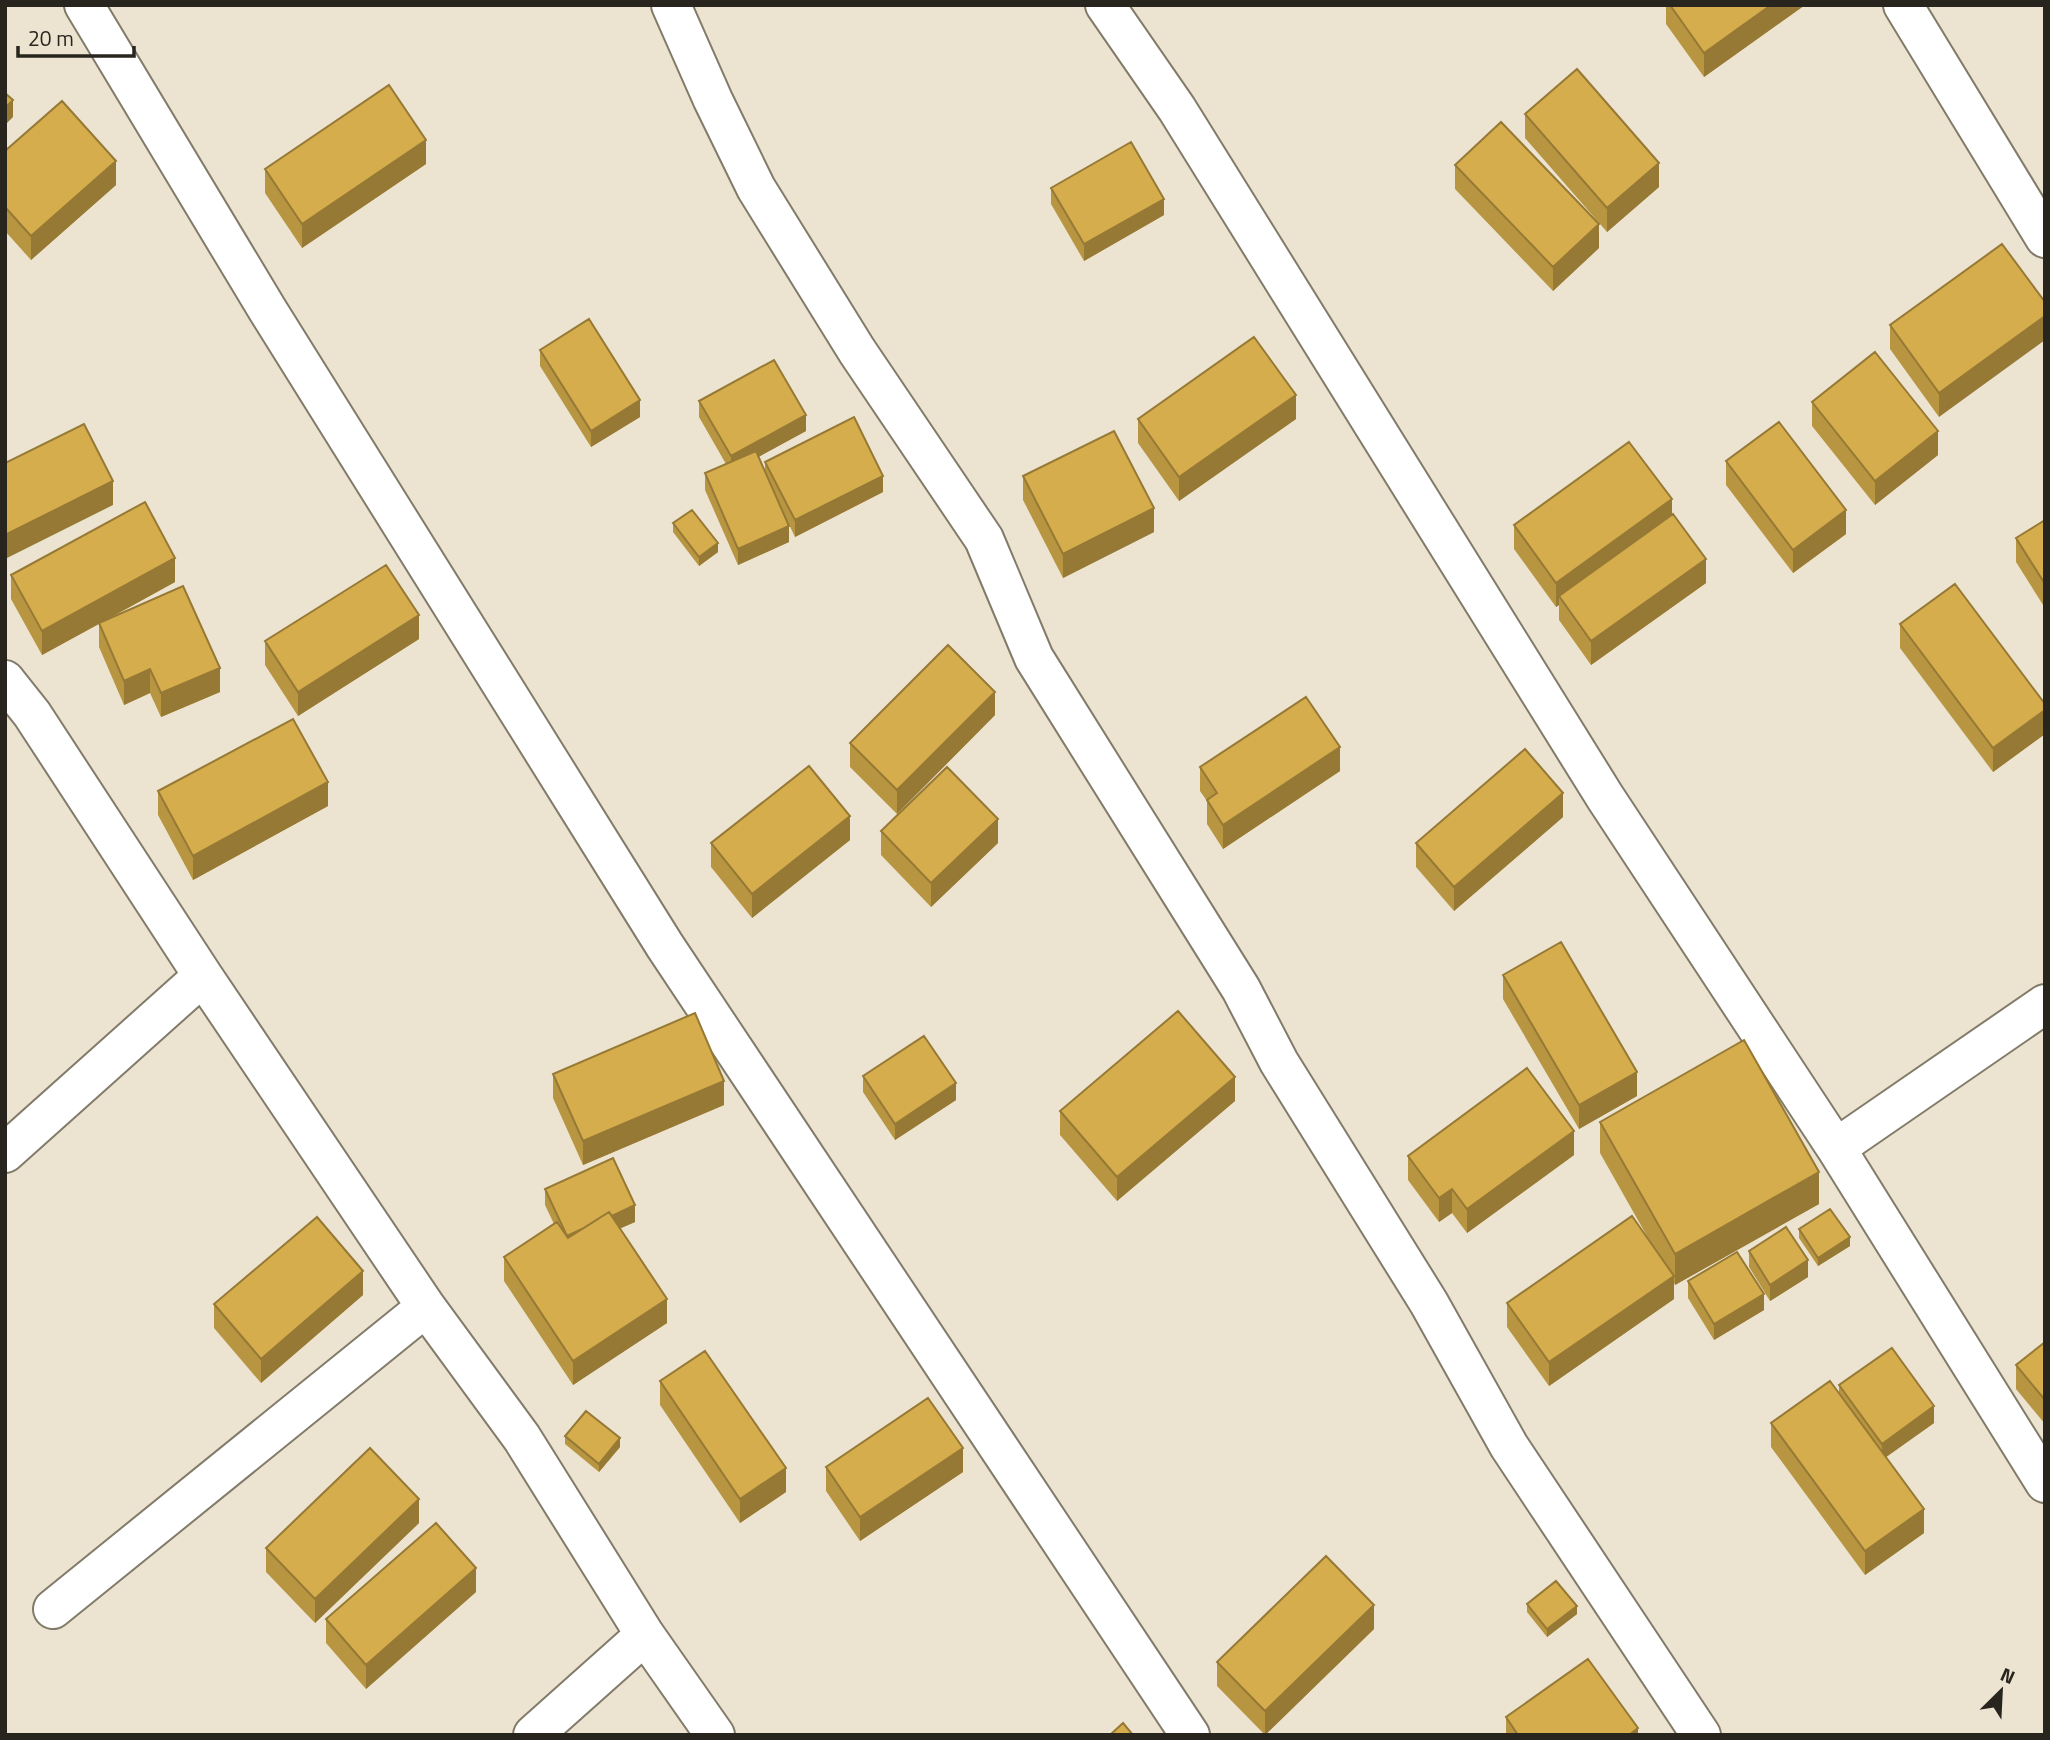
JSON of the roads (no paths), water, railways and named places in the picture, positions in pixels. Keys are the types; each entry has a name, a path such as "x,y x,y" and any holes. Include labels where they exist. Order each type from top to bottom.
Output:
{"street":[{"path":"84,5 275,320 666,946 1190,1735"},
{"path":"671,5 756,188 857,351 984,539 1034,658 1241,989 1279,1062 1429,1303 1509,1446 1701,1735"},
{"path":"1105,5 1182,116 1605,797 1836,1148 2045,1483"},
{"path":"1908,8 2045,238"},
{"path":"5,680 32,714 203,976 426,1307 522,1438 645,1635 715,1735"},
{"path":"5,1153 203,976"},
{"path":"1836,1148 2045,1004"},
{"path":"53,1609 426,1307"},
{"path":"533,1735 645,1635"}]}
